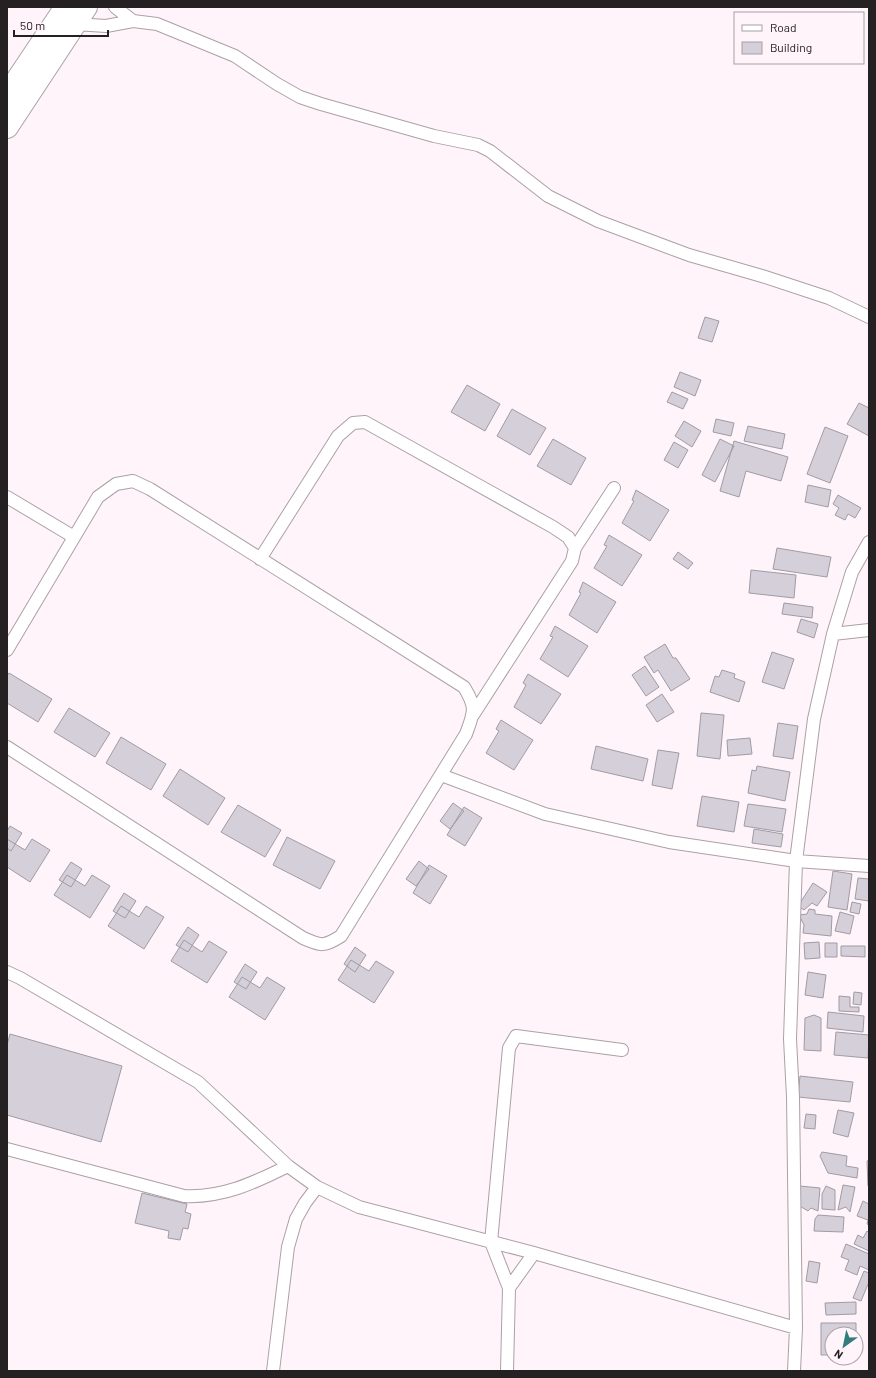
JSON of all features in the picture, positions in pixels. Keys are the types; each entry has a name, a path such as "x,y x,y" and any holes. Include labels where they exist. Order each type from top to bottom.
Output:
{"highway":[{"path":"8,91 76,13"},
{"path":"7,127 76,13"}],"street":[{"path":"115,7 133,21"},
{"path":"76,13 106,26 133,21 157,24 215,46 252,66 288,90 321,104 434,136 478,145 490,152 548,196 592,218 689,255 762,276 829,298 869,317"},
{"path":"260,559 338,436 353,423 365,422 554,527 568,537 575,548"},
{"path":"7,650 98,497 116,484 133,481 150,489 464,687 473,702 473,715"},
{"path":"7,747 303,938 319,945 330,943 341,936 466,734 473,715 572,561 575,548 614,488"},
{"path":"7,497 74,537"},
{"path":"794,1371 796,1328 793,1097 790,1039 796,861 814,719 833,634 852,572 869,542"},
{"path":"833,634 869,630"},
{"path":"441,775 545,814 669,842 796,861 869,866"},
{"path":"7,972 20,978 198,1082 288,1166 317,1187 359,1207 534,1253 796,1328"},
{"path":"507,1371 509,1288 491,1242 509,1048 516,1036 622,1050"},
{"path":"7,1149 184,1196 197,1196 231,1191 256,1182 288,1166"},
{"path":"273,1371 288,1247 296,1219 305,1203 317,1187"},
{"path":"509,1288 534,1253"}],"building":[{"path":"705,317 719,321 712,342 698,338"},
{"path":"680,372 701,380 695,396 674,387"},
{"path":"467,385 500,404 485,431 451,412"},
{"path":"672,392 688,399 683,409 667,402"},
{"path":"859,403 869,408 869,436 847,424"},
{"path":"512,409 546,428 530,455 497,436"},
{"path":"716,419 734,423 731,436 713,432"},
{"path":"684,421 701,431 692,447 675,436"},
{"path":"748,426 785,434 782,449 744,441"},
{"path":"825,427 848,436 830,483 807,474"},
{"path":"553,439 586,458 571,485 537,466"},
{"path":"720,439 734,446 715,482 702,475"},
{"path":"734,441 788,457 781,481 746,471 739,497 720,491"},
{"path":"674,442 688,450 678,468 664,460"},
{"path":"808,485 831,490 828,507 805,502"},
{"path":"636,490 669,510 650,541 622,523 634,501 632,500"},
{"path":"838,495 861,508 855,518 848,514 845,520 835,515 839,508 833,504"},
{"path":"609,535 642,555 622,586 594,568 607,546 604,545"},
{"path":"777,548 831,557 827,577 773,569"},
{"path":"678,552 693,563 688,569 673,559"},
{"path":"751,570 796,575 794,598 749,593"},
{"path":"583,582 616,602 597,633 569,615 581,593 579,592"},
{"path":"784,603 813,607 812,618 782,614"},
{"path":"801,619 818,624 814,638 797,632"},
{"path":"555,626 588,646 568,677 540,659 553,637 550,636"},
{"path":"665,644 673,658 676,658 690,679 671,691 658,670 654,673 644,657"},
{"path":"772,652 794,659 784,689 762,682"},
{"path":"645,666 659,687 646,696 632,675"},
{"path":"722,670 735,674 734,678 745,682 739,702 710,692 715,676 719,677"},
{"path":"9,673 52,699 38,722 7,703 7,676"},
{"path":"528,674 561,694 541,724 514,707 526,685 523,683"},
{"path":"662,694 674,712 657,722 646,705"},
{"path":"69,708 110,733 95,757 54,732"},
{"path":"701,713 724,715 720,759 697,756"},
{"path":"501,720 533,740 514,770 486,753 499,731 496,729"},
{"path":"778,723 798,726 793,759 773,756"},
{"path":"121,737 166,764 151,790 106,763"},
{"path":"750,738 752,754 728,756 727,740"},
{"path":"596,746 648,759 643,781 591,769"},
{"path":"658,750 679,753 672,789 652,785"},
{"path":"757,766 790,772 785,801 748,793 752,770 756,771"},
{"path":"180,769 225,798 208,825 163,796"},
{"path":"702,796 739,802 734,832 697,826"},
{"path":"453,803 464,811 450,829 440,821"},
{"path":"748,804 786,809 782,832 744,826"},
{"path":"238,805 281,830 265,857 221,832"},
{"path":"464,807 482,818 465,846 447,835"},
{"path":"10,826 22,833 11,851 7,848 7,831"},
{"path":"754,829 783,834 781,847 752,843"},
{"path":"287,837 335,861 320,889 273,865"},
{"path":"7,839 25,850 32,839 50,850 30,882 7,867"},
{"path":"419,861 429,869 416,886 406,879"},
{"path":"71,862 82,869 71,887 59,880"},
{"path":"429,865 447,876 430,904 413,893"},
{"path":"833,871 852,874 847,910 828,907"},
{"path":"67,875 85,886 92,875 110,886 90,918 54,895"},
{"path":"858,878 869,879 869,901 855,899"},
{"path":"813,883 827,892 817,906 812,903 804,910 798,906"},
{"path":"124,893 136,901 125,918 113,911"},
{"path":"852,902 861,904 859,914 850,912"},
{"path":"121,906 139,917 146,906 164,917 144,949 108,926"},
{"path":"809,909 815,910 815,914 832,916 831,936 803,933 804,925 799,915 807,914"},
{"path":"840,912 854,916 850,934 835,931"},
{"path":"188,927 199,935 188,952 176,945"},
{"path":"184,940 202,952 209,941 227,952 207,983 171,961"},
{"path":"819,942 820,958 805,959 804,943"},
{"path":"825,943 837,943 837,957 825,957"},
{"path":"841,946 865,946 865,957 841,956"},
{"path":"355,947 366,955 355,972 344,964"},
{"path":"351,960 369,971 376,961 394,972 374,1003 338,980"},
{"path":"245,964 257,972 246,989 234,982"},
{"path":"808,972 826,975 823,998 805,995"},
{"path":"242,977 260,988 267,977 285,988 265,1020 229,997"},
{"path":"854,992 862,993 861,1005 853,1004"},
{"path":"839,996 850,997 850,1007 859,1007 859,1012 839,1011"},
{"path":"828,1012 864,1016 863,1032 827,1028"},
{"path":"814,1015 821,1018 821,1051 804,1050 805,1018"},
{"path":"836,1032 869,1035 868,1058 834,1055"},
{"path":"10,1034 122,1066 101,1142 7,1115 7,1045"},
{"path":"800,1076 853,1082 850,1102 798,1097"},
{"path":"838,1110 854,1113 848,1137 833,1133"},
{"path":"806,1114 816,1115 815,1129 804,1128"},
{"path":"822,1152 847,1156 846,1166 858,1168 857,1178 828,1173 820,1156"},
{"path":"869,1160 869,1185 868,1186 867,1161"},
{"path":"843,1185 855,1187 850,1212 846,1207 838,1210"},
{"path":"800,1186 820,1188 818,1211 811,1208 808,1211 798,1205"},
{"path":"826,1186 835,1190 835,1210 822,1209 822,1194"},
{"path":"142,1193 187,1204 185,1212 191,1214 188,1229 183,1228 180,1240 168,1238 169,1231 135,1223"},
{"path":"863,1201 869,1204 869,1225 867,1224 868,1220 857,1216"},
{"path":"818,1215 844,1217 843,1232 814,1231 815,1219"},
{"path":"867,1231 869,1233 869,1251 854,1244 858,1235 863,1238"},
{"path":"846,1244 869,1254 869,1270 860,1266 857,1275 845,1270 849,1260 841,1257"},
{"path":"809,1261 820,1263 817,1283 806,1281"},
{"path":"864,1271 869,1273 869,1282 861,1301 853,1298"},
{"path":"856,1302 856,1314 826,1315 825,1303"},
{"path":"821,1323 856,1323 856,1326 824,1326 824,1355 821,1355"}]}
